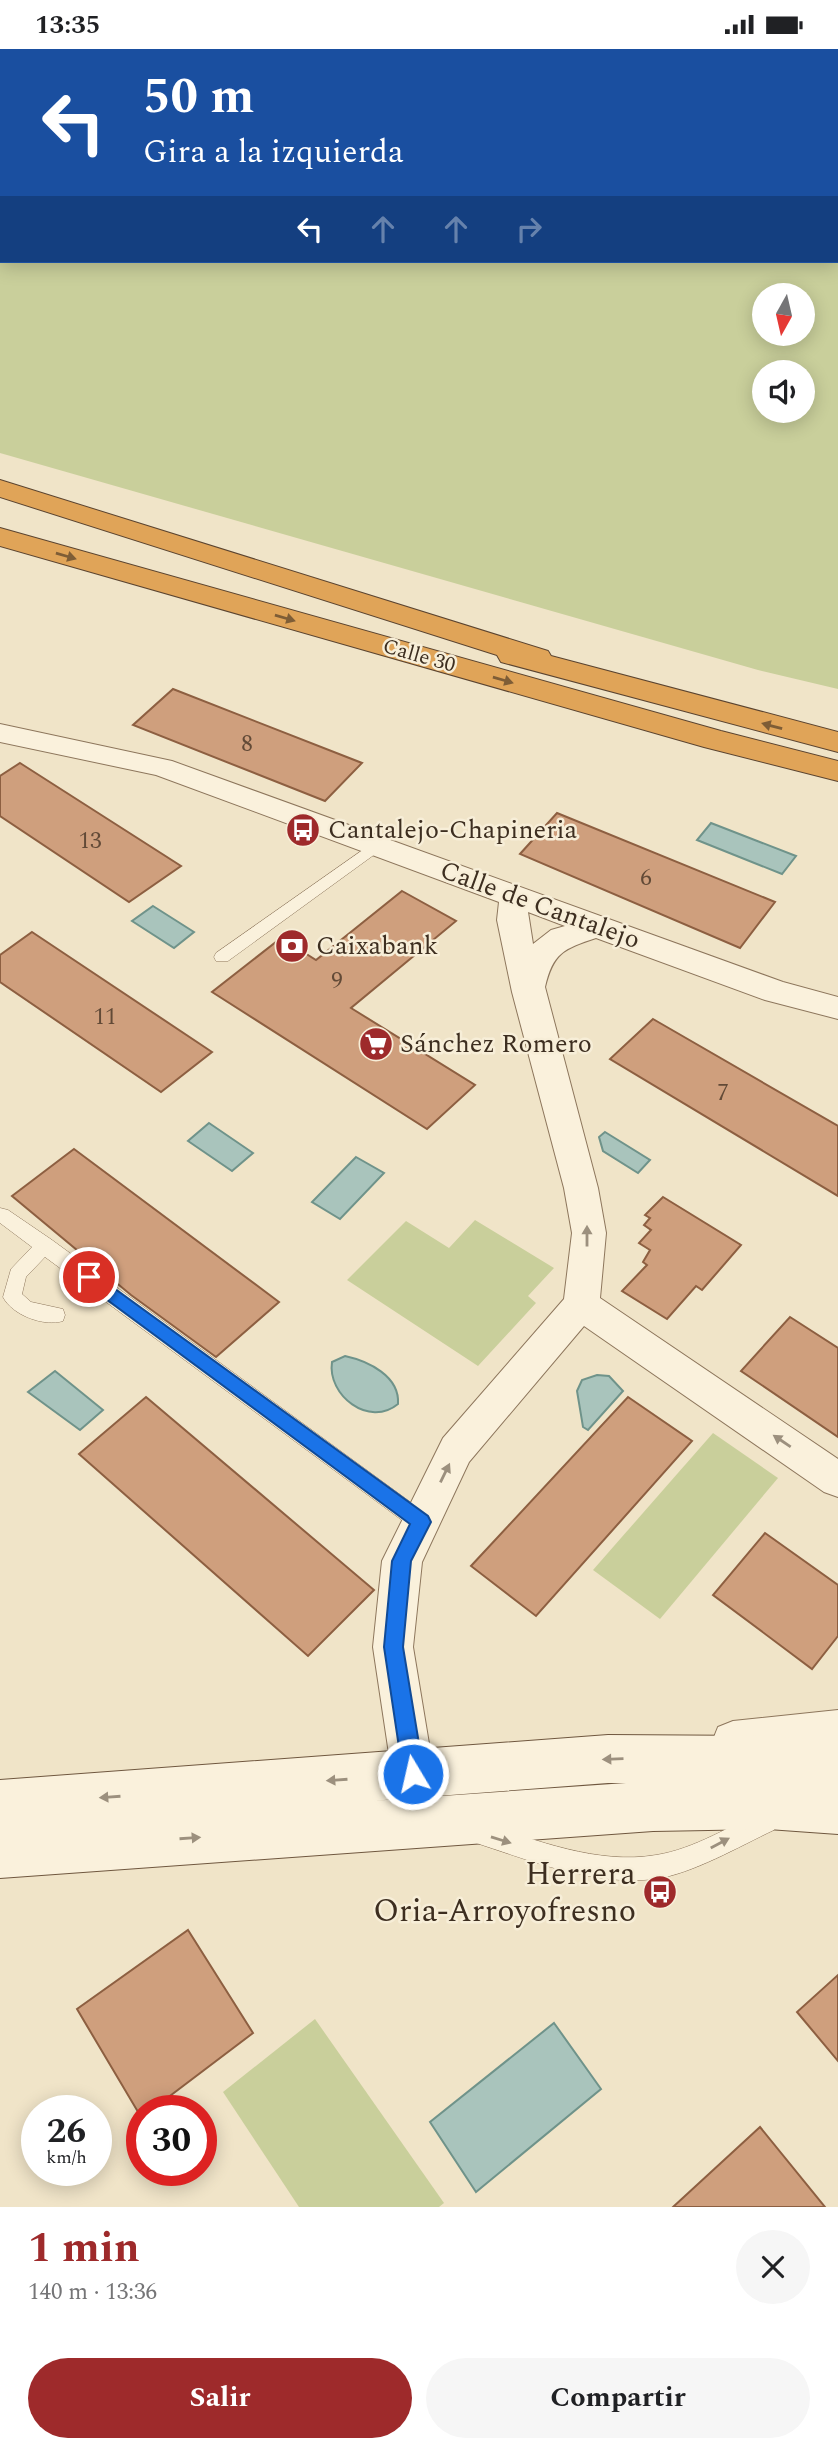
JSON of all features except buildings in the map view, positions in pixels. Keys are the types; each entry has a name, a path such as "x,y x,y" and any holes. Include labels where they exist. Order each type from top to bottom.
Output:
{"highway":[{"path":"0,488 187,544 592,676"},
{"name":"Calle 30","path":"0,511 418,631 838,742"},
{"name":"Calle 30","path":"0,537 702,736 838,771"}],"main road":[{"path":"0,1805 608,1759 681,1758 838,1765"},
{"path":"0,1853 436,1820 699,1804 827,1808"}],"street":[{"name":"Calle de Cantalejo","path":"0,733 162,767 776,992 838,1008"},
{"path":"413,1774 393,1647 402,1561 456,1450 581,1304 589,1233 581,1188 528,992 512,920 515,897"},
{"path":"528,992 537,957 562,938 597,926"},
{"path":"581,1304 838,1480"},
{"path":"681,1758 740,1740 838,1730"}],"lane":[{"path":"222,957 377,845"},
{"path":"2,1215 421,1522"},
{"path":"45,1245 18,1274 12,1297 26,1309 56,1315"}],"green space":[{"path":"0,263 838,263 838,689 758,670 0,453"},
{"path":"475,1220 554,1268 528,1296 536,1303 478,1366 347,1280 406,1221 449,1248"},
{"path":"713,1433 778,1478 660,1619 593,1570"},
{"path":"315,2019 444,2203 439,2207 299,2207 223,2092"}],"water":[{"path":"711,823 796,856 782,874 697,840"},
{"path":"153,906 194,932 174,948 132,921"},
{"path":"209,1123 253,1153 232,1171 188,1141"},
{"path":"605,1132 650,1160 638,1173 603,1151 599,1137"},
{"path":"356,1157 384,1173 340,1219 312,1202"},
{"path":"345,1356 381,1371 394,1385 398,1404 375,1412 363,1410 343,1396 332,1374 332,1362"},
{"path":"55,1371 103,1410 80,1430 28,1392"},
{"path":"597,1375 609,1376 623,1391 588,1430 583,1427 577,1391 582,1380"},
{"path":"554,2023 601,2089 476,2192 430,2122"}],"place":[{"name":"Cantalejo-Chapineria","path":"303,830"},
{"name":"Caixabank","path":"292,946"},
{"name":"Sánchez Romero","path":"376,1044"},
{"name":"Herrera Oria-Arroyofresno","path":"660,1892"}],"route":[{"path":"89,1277 421,1522 402,1561 393,1647 413,1774"}]}
